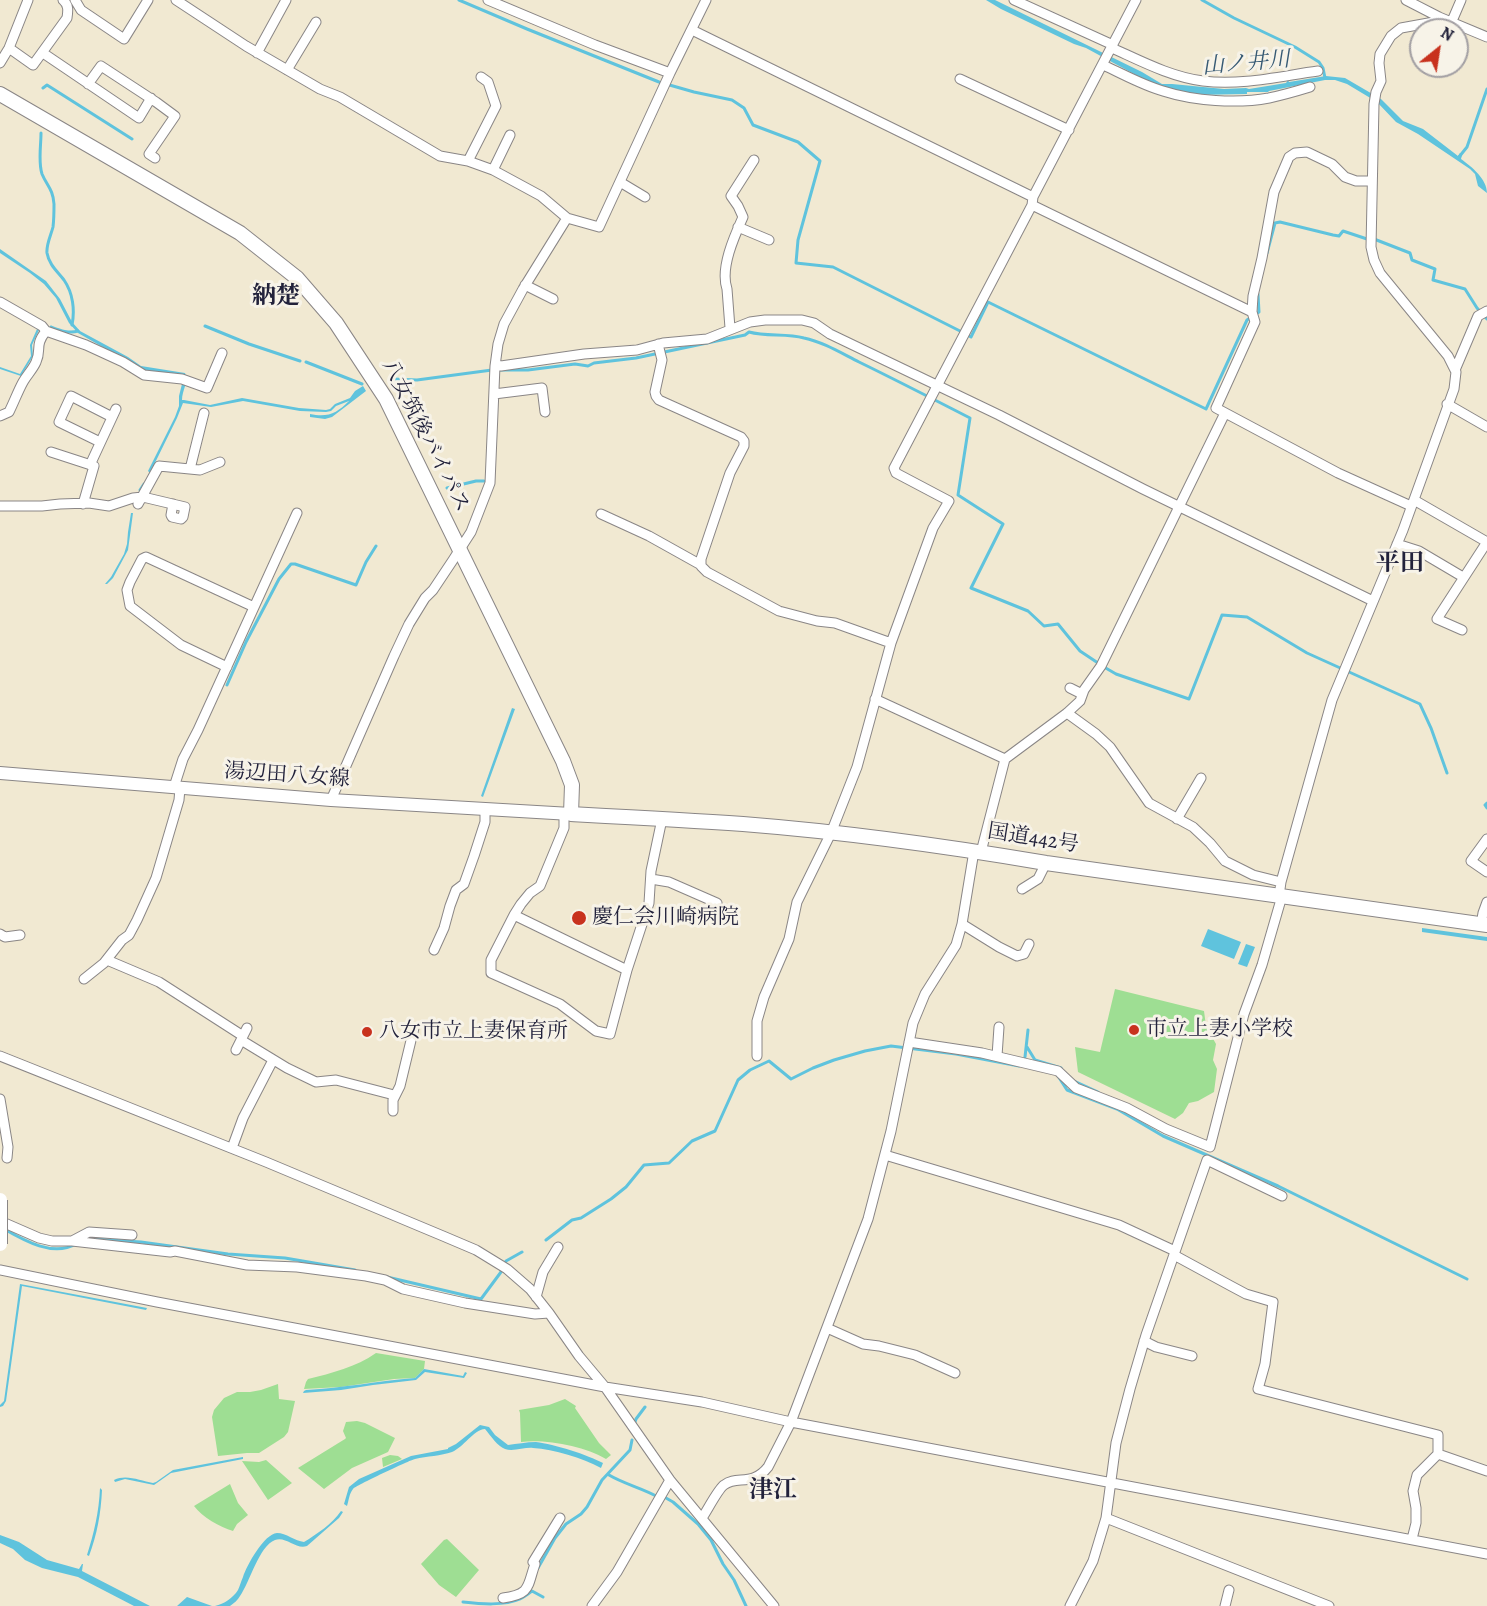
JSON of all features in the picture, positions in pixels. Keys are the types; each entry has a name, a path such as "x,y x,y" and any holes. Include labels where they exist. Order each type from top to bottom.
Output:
{"highway":[{"name":"八女筑後バイパス","path":"0,94 240,232 297,278 336,323 386,399 563,761 572,785 567,814"},
{"name":"国道442号","path":"567,814 743,824 831,833 1046,863 1281,891 1484,925"},
{"path":"0,1200 0,1244"}],"main road":[{"name":"湯辺田八女線","path":"0,773 331,800 567,814"}],"street":[{"path":"0,63 9,48 28,0"},
{"path":"9,48 33,65 67,18 68,9 63,0"},
{"path":"75,0 81,10 124,39 148,0"},
{"path":"176,0 193,4 257,53 320,89 340,97 440,156 468,161 493,170 541,196 567,218 599,227 706,0"},
{"path":"257,53 286,0"},
{"path":"488,0 595,45 670,73"},
{"path":"1014,0 1167,72 1202,81 1237,82 1318,71"},
{"path":"757,1056 757,1021 764,997 789,939 797,902 831,833 857,767 891,643 933,528 949,501 897,473 894,468 1136,0"},
{"path":"1406,0 1442,18"},
{"path":"1453,18 1461,0"},
{"path":"1439,17 1434,22 1401,28 1391,36 1380,54 1381,81 1374,104 1371,247 1380,273 1448,356 1455,370"},
{"path":"287,70 316,22"},
{"path":"1469,29 1487,37"},
{"path":"692,30 1252,312"},
{"path":"43,53 139,118 151,98"},
{"path":"1103,65 1163,91 1199,99 1268,98 1310,87"},
{"path":"88,84 101,66 175,116 149,154 155,158"},
{"path":"468,161 496,106 488,82 482,77"},
{"path":"960,79 1069,130"},
{"path":"493,170 510,135"},
{"path":"1371,181 1356,181 1345,177 1332,164 1307,152 1295,153 1289,157 1274,192 1256,281 1252,312 1255,322 1216,408 1338,473 1413,503 1487,542 1437,619 1462,630"},
{"path":"730,328 725,284 728,257 742,217 731,196 754,160"},
{"path":"620,182 645,197"},
{"path":"331,800 409,624 471,532 490,483 495,368 498,344 504,324 525,285 567,218"},
{"path":"738,228 769,240"},
{"path":"525,285 553,298"},
{"path":"0,302 42,326 46,331 86,345 123,362 144,375 182,379 207,388 222,353"},
{"path":"909,1046 997,1056 1058,1071 1076,1088 1127,1108 1166,1130 1210,1147 1244,1014 1262,965 1332,700 1413,503 1454,389 1455,370 1478,316 1487,311"},
{"path":"495,368 706,339 750,322 795,320 814,323 830,334 999,415 1143,489 1373,601"},
{"path":"2,411 35,366 38,358 37,346 46,331"},
{"path":"658,344 662,360 656,396 741,437 744,441 744,446 730,473 701,559 701,565"},
{"path":"494,394 542,388 545,412"},
{"path":"90,465 114,413 74,393 59,422 100,442"},
{"path":"1447,404 1487,427"},
{"path":"190,470 204,413"},
{"path":"702,1518 724,1485 735,1481 751,1480 764,1472 791,1422 868,1219 885,1155 913,1023 925,994 956,945 978,852 1005,759 1080,701 1101,666 1225,413"},
{"path":"51,452 94,466 83,504"},
{"path":"141,500 159,466 200,470 220,462"},
{"path":"0,506 60,504 109,506 133,498 173,504"},
{"path":"84,979 129,935 156,878 179,800 177,787 183,759 297,513"},
{"path":"601,514 649,536 701,565 707,572 779,611 817,621 835,623 891,643"},
{"path":"1397,544 1419,551 1463,578"},
{"path":"227,667 181,645 130,606 127,590 130,582 142,559 146,557 254,607"},
{"path":"1070,688 1083,694"},
{"path":"875,699 1005,759"},
{"path":"1067,713 1110,747 1149,803 1193,827 1225,861 1281,891"},
{"path":"1177,819 1201,778"},
{"path":"434,950 456,891 464,884 484,822 485,809"},
{"path":"567,814 564,828 540,886 530,893 514,915 491,960 491,973 560,1004 596,1031 610,1034 627,970 649,903 651,871 663,819"},
{"path":"1487,838 1471,861 1487,872"},
{"path":"1022,889 1038,879 1046,863"},
{"path":"651,879 669,882 717,903"},
{"path":"1484,925 1483,913 1487,902"},
{"path":"514,915 627,970"},
{"path":"962,924 1017,956 1024,954 1029,945"},
{"path":"0,934 5,937 20,935"},
{"path":"106,960 159,982 243,1035 273,1060 316,1082 336,1080 394,1095"},
{"path":"997,1056 999,1027"},
{"path":"393,1111 394,1095 400,1086 414,1028"},
{"path":"236,1050 243,1035"},
{"path":"0,1056 232,1148 476,1250 503,1267 530,1288 579,1356 605,1387 670,1480 774,1606"},
{"path":"232,1148 243,1118 273,1060"},
{"path":"0,1099 8,1147 7,1158"},
{"path":"885,1155 1119,1225 1246,1294 1274,1302 1265,1364 1258,1389 1438,1435 1438,1454 1417,1475 1413,1491 1416,1523 1412,1539"},
{"path":"1070,1606 1093,1561 1106,1518 1116,1443 1144,1341 1207,1160 1282,1196"},
{"path":"0,1221 39,1238 52,1241 175,1251 247,1265 297,1267 366,1276 385,1280 403,1289 465,1303 535,1314 549,1313"},
{"path":"72,1241 89,1232 132,1234"},
{"path":"536,1297 543,1272 558,1247"},
{"path":"0,1270 605,1387 702,1402 791,1422 1487,1554"},
{"path":"827,1328 862,1344 915,1355 955,1373"},
{"path":"1144,1341 1156,1347 1192,1356"},
{"path":"1438,1454 1487,1471"},
{"path":"592,1606 617,1572 670,1480"},
{"path":"503,1598 515,1597 528,1588 535,1564 533,1562 560,1518"},
{"path":"1106,1518 1329,1606"},
{"path":"1225,1606 1229,1590"}],"green space":[{"path":"1115,989 1204,1011 1206,1026 1216,1044 1213,1060 1217,1069 1214,1092 1189,1103 1183,1113 1175,1119 1078,1072 1075,1047 1100,1052"},
{"path":"376,1353 425,1361 424,1369 415,1378 304,1389 308,1379 352,1366"},
{"path":"278,1384 279,1399 295,1401 288,1432 284,1437 259,1453 218,1456 212,1417 214,1410 224,1398 237,1392 261,1390"},
{"path":"565,1399 576,1406 575,1408 599,1443 611,1455 606,1459 587,1450 565,1444 521,1442 519,1410 549,1405"},
{"path":"357,1421 395,1438 388,1452 352,1468 324,1489 298,1468 345,1439 343,1431 346,1422"},
{"path":"390,1455 402,1459 383,1467 382,1458"},
{"path":"266,1460 292,1483 268,1500 242,1461"},
{"path":"230,1484 238,1503 248,1515 237,1524 233,1531 212,1521 194,1506"},
{"path":"447,1539 479,1570 456,1597 439,1585 421,1564"}],"water":[{"path":"986,0 995,0 1162,84 1249,89 1286,83 1288,80 1289,82 1326,76 1345,78 1381,99 1403,121 1423,129 1458,156 1460,153 1461,159 1482,178 1487,193 1478,186 1475,174 1470,169 1396,122 1377,102 1347,84 1325,80 1268,92 1195,95 1156,86 1086,48"},
{"path":"0,249 46,281 80,331 141,366 185,373 182,400 210,405 242,398 299,408 326,410 350,398 363,386 366,391 332,417 325,419 310,417 310,414 332,414 349,401 326,412 300,411 243,401 211,407 183,403 150,473 148,471 179,406 184,376 143,370 78,333 69,323 56,298 44,284 0,253"},
{"path":"37,329 39,330 32,345 33,356 21,376 0,369 0,367 20,374 31,356 30,345"},
{"path":"131,513 133,513 128,550 113,578 105,584 124,554"},
{"path":"512,708 515,709 483,797 481,796"},
{"path":"1422,928 1487,937 1487,941 1422,932"},
{"path":"1208,929 1241,942 1234,959 1201,946"},
{"path":"1246,944 1255,947 1247,967 1238,964"},
{"path":"20,1284 147,1308 146,1310 22,1286 6,1401 0,1407 4,1401"},
{"path":"424,1369 463,1376 465,1372 467,1373 464,1378 425,1372 416,1380 303,1393 306,1390 415,1378"},
{"path":"480,1425 489,1427 508,1445 543,1443 571,1450 603,1463 601,1468 550,1450 505,1449 485,1429 476,1432 452,1452 415,1459 363,1483 353,1489 347,1506 344,1504 349,1487 359,1479 411,1456 448,1449"},
{"path":"243,1457 243,1459 171,1473 154,1485 125,1479 115,1482 114,1480 129,1478 153,1483 173,1470"},
{"path":"100,1488 102,1490 100,1515 89,1556 87,1555 96,1522"},
{"path":"341,1511 343,1512 339,1518 307,1546 299,1546 279,1539 269,1544 264,1549 238,1599 230,1606 215,1606 222,1604 236,1593 252,1558 272,1535 284,1534 304,1542 329,1524"},
{"path":"0,1535 19,1542 47,1560 79,1569 83,1564 82,1571 150,1606 134,1606 78,1577 42,1568 25,1560 13,1549 0,1543"},
{"path":"187,1597 212,1606 177,1606"}],"waterway":[{"path":"459,0 659,82 732,100 744,108 753,125 798,142 820,161 798,240 796,263 833,267 960,331"},
{"name":"山ノ井川","path":"1202,0 1295,47 1319,62 1325,78"},
{"path":"43,88 47,85 132,139"},
{"path":"1459,157 1467,147 1487,89"},
{"path":"41,133 41,169 54,204 53,227 47,253 52,265 69,290 73,308 72,325"},
{"path":"1267,253 1275,223 1280,222 1333,235 1339,236 1343,231 1374,239 1410,253 1412,260 1435,269 1433,280 1465,289 1487,319"},
{"path":"969,336 971,337 988,302 1206,409 1247,320 1259,312 1258,294"},
{"path":"205,326 300,361"},
{"path":"51,327 68,332 78,331"},
{"path":"499,370 528,370 575,364 588,366 745,335 749,332 797,337 825,345 970,418 958,495 1003,524 971,588 1028,611 1044,626 1058,624 1080,651 1116,674 1189,699 1222,615 1247,617 1307,653 1420,704 1447,773"},
{"path":"306,362 362,384"},
{"path":"393,379 417,380 492,370"},
{"path":"447,488 484,481"},
{"path":"140,490 144,484"},
{"path":"227,685 246,642 279,579 291,564 356,585 376,546"},
{"path":"1487,803 1485,805 1487,808"},
{"path":"1025,1057 1028,1030"},
{"path":"546,1240 572,1220 581,1218 611,1199 626,1187 644,1165 669,1163 692,1141 715,1131 738,1080 750,1070 769,1061 791,1079 834,1060 891,1046 956,1054 1019,1066"},
{"path":"1027,1047 1035,1060 1061,1068"},
{"path":"1058,1076 1067,1090 1117,1109 1163,1136 1278,1186 1467,1279"},
{"path":"1074,1081 1098,1092"},
{"path":"4,1229 39,1246 58,1249 76,1244"},
{"path":"93,1239 285,1258 355,1270"},
{"path":"387,1277 481,1299 501,1272 506,1261 522,1252"},
{"path":"635,1422 645,1407"},
{"path":"538,1568 555,1538 566,1524 587,1507 602,1480 630,1450 632,1440"},
{"path":"609,1475 658,1497"},
{"path":"666,1498 698,1524 711,1540 746,1606"},
{"path":"463,1602 507,1603 520,1599 532,1591 543,1597"}],"place":[{"name":"慶仁会川崎病院","path":"579,918"},
{"name":"市立上妻小学校","path":"1134,1030"},
{"name":"八女市立上妻保育所","path":"367,1032"}],"district":[{"name":"納楚","path":"276,297"},
{"name":"平田","path":"1400,564"},
{"name":"津江","path":"773,1491"}]}
